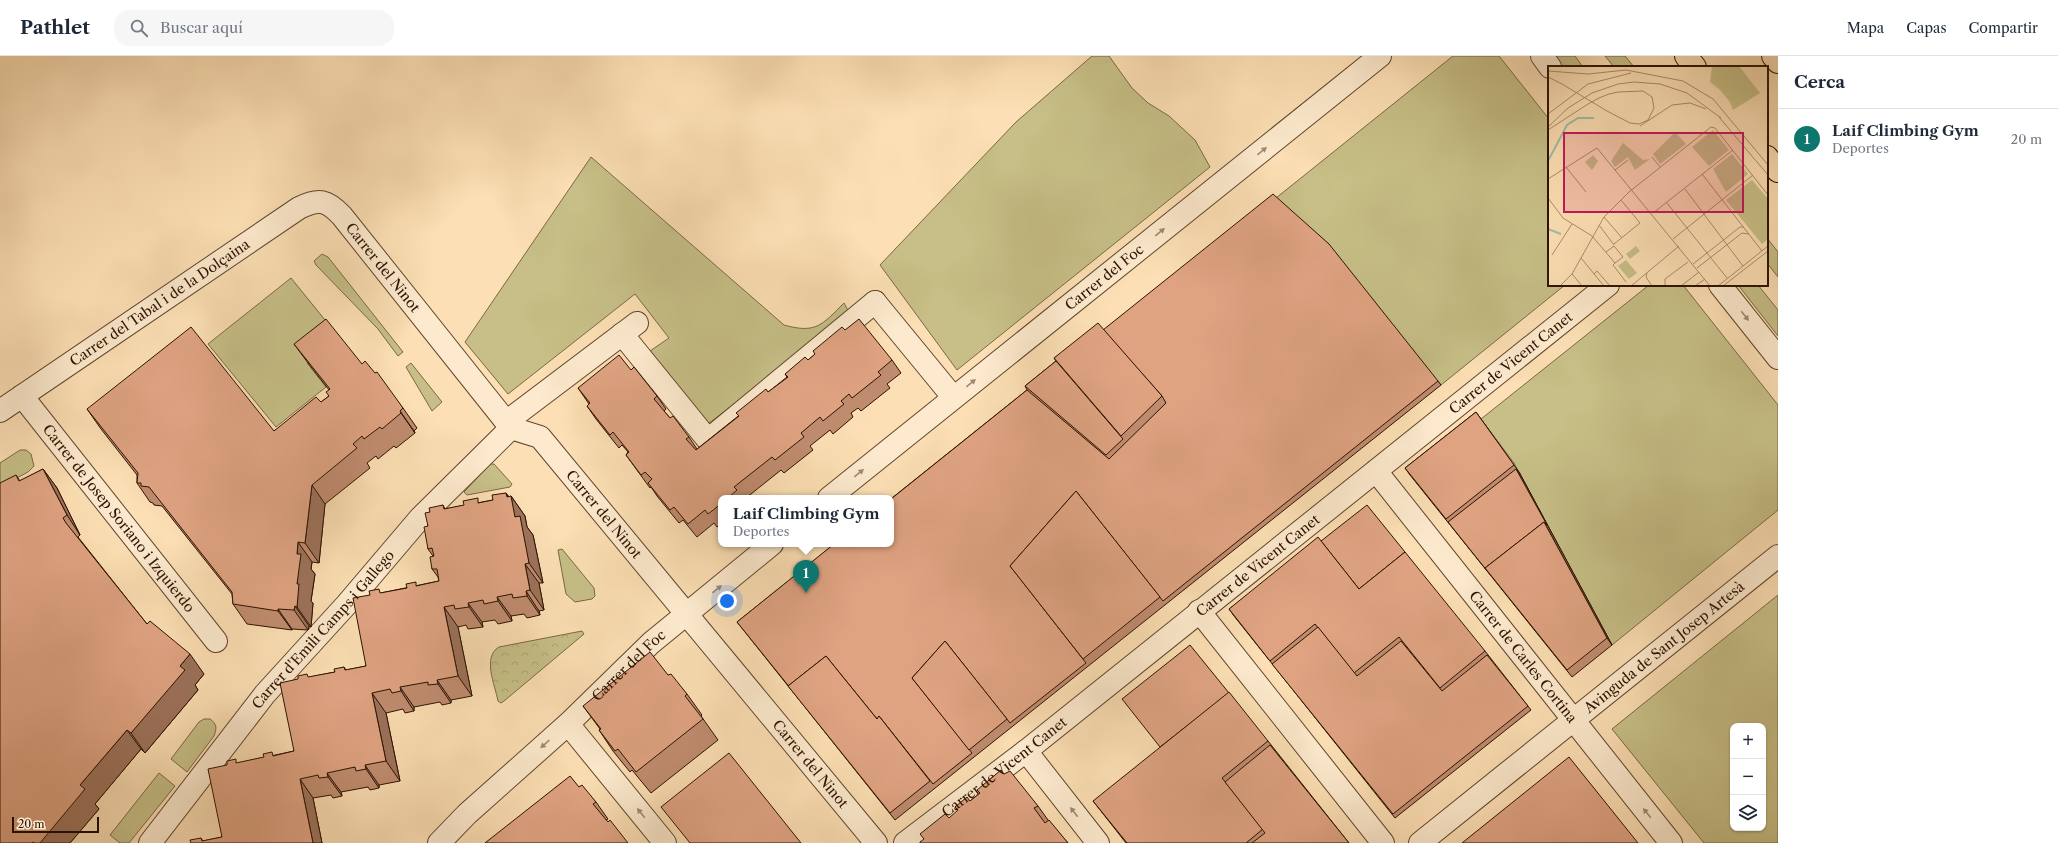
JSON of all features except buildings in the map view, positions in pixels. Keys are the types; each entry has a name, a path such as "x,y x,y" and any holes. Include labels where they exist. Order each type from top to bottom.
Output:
{"main road":[{"path":"1686,56 1694,66"},
{"path":"1773,56 1778,62"},
{"path":"1768,158 1778,171"}],"street":[{"name":"Carrer del Foc","path":"833,495 1380,56"},
{"path":"1542,56 1549,66"},
{"name":"Carrer del Tabal i de la Dolçaina","path":"0,411 299,208 309,202 323,201"},
{"name":"Carrer del Ninot","path":"323,201 333,206 342,216 508,425 540,437 876,843"},
{"name":"Carrer de Vicent Canet","path":"905,843 1026,751 1607,286"},
{"path":"1721,286 1778,358"},
{"name":"Carrer d'Emili Camps i Gallego","path":"150,843 265,694 348,604 421,517 508,425 630,328 708,440 875,302 953,397"},
{"name":"Carrer de Josep Soriano i Izquierdo","path":"22,396 216,641"},
{"name":"Carrer de Carles Cortina","path":"1376,470 1671,843"},
{"name":"Carrer del Foc","path":"439,843 467,814 568,724 651,643 768,547"},
{"name":"Avinguda de Sant Josep Artesà","path":"1420,843 1778,556"},
{"path":"1199,611 1383,843"},
{"path":"568,724 665,843"},
{"path":"1026,751 1098,843"}],"green space":[{"path":"1092,56 1109,56 1132,88 1148,103 1169,116 1195,140 1210,167 957,370 880,265 1016,122"},
{"path":"1453,56 1499,56 1548,118 1548,286 1564,286 1441,385 1276,198"},
{"path":"1555,56 1575,56 1582,66 1562,66"},
{"path":"1605,56 1625,56 1633,66 1613,66"},
{"path":"591,157 784,325 795,328 811,328 818,326 830,317 844,303 850,314 708,424 650,351 669,338 635,294 508,394 465,342"},
{"path":"1768,239 1778,252 1778,277 1768,264"},
{"path":"322,254 328,257 403,352 398,356 378,329 316,265 314,261"},
{"path":"291,278 338,336 307,363 326,387 276,427 208,344"},
{"path":"1648,286 1684,286 1778,405 1778,510 1612,645 1514,463 1481,419"},
{"path":"1739,286 1759,286 1778,310 1778,336"},
{"path":"411,363 442,402 432,411 406,367"},
{"path":"20,450 26,450 31,454 34,466 28,472 0,487 0,463"},
{"path":"490,464 494,464 512,484 510,487 467,495 464,492"},
{"path":"562,549 594,588 595,596 592,599 575,602 566,594 558,550"},
{"path":"1778,595 1778,843 1704,843 1612,729"},
{"path":"582,631 584,634 504,701 501,703 498,701 490,664 491,657 499,647"},
{"path":"204,719 210,719 214,723 216,726 215,733 187,772 171,759 199,722"},
{"path":"159,773 175,786 129,843 120,843 110,835"}],"place":[{"name":"Laif Climbing Gym","path":"806,593"}]}
